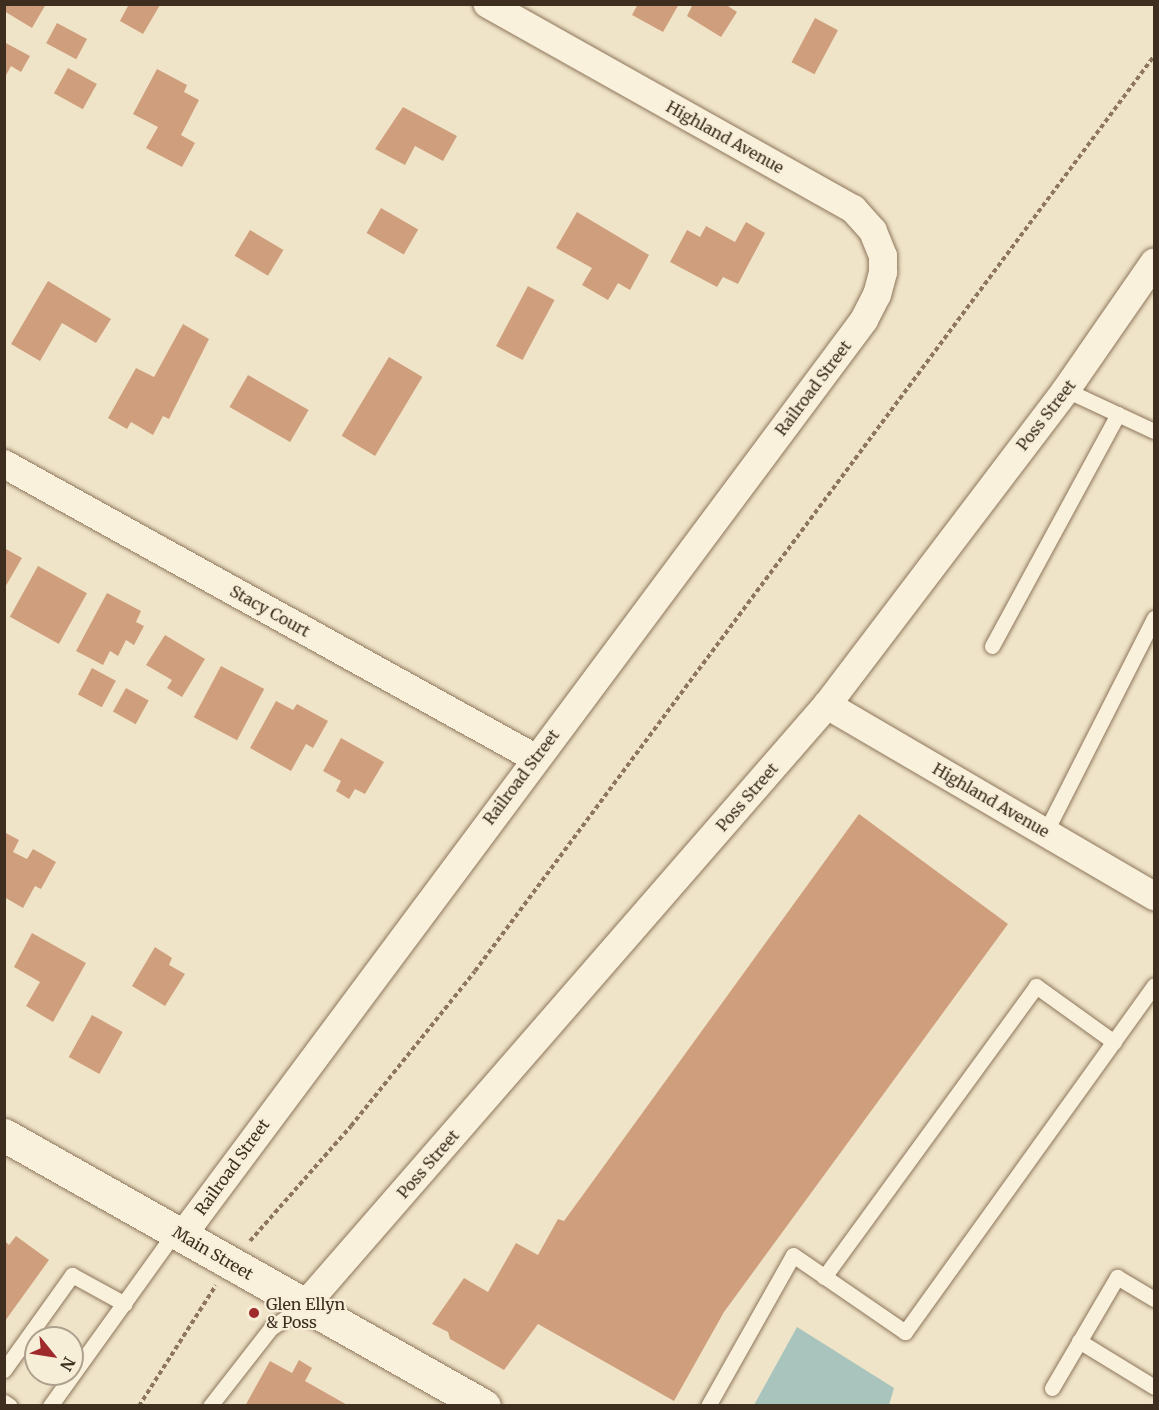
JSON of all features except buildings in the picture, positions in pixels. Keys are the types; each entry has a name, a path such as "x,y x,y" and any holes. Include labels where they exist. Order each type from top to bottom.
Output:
{"street":[{"name":"Highland Avenue","path":"488,4 854,209 873,231 883,256 877,295 864,320"},
{"name":"Poss Street","path":"305,1305 827,705 1066,390 1155,262"},
{"name":"Railroad Street","path":"178,1234 864,320"},
{"name":"Stacy Court","path":"4,464 535,758"},
{"name":"Highland Avenue","path":"827,705 1155,896"},
{"name":"Main Street","path":"4,1136 476,1404"}],"lane":[{"path":"1066,390 1155,431"},
{"path":"992,646 1118,414"},
{"path":"1046,831 1155,618"},
{"path":"708,1406 793,1255 904,1332 1155,985"},
{"path":"824,1277 1036,986 1114,1042"},
{"path":"50,1406 178,1234"},
{"path":"4,1370 72,1275 125,1304"},
{"path":"1052,1388 1117,1276 1155,1299"},
{"path":"210,1406 271,1328 305,1305"},
{"path":"1079,1341 1155,1387"},
{"path":"4,1402 10,1406"}],"path":[{"path":"250,1240 351,1126 475,971 1155,56"},
{"path":"139,1406 216,1286"}],"water":[{"path":"797,1327 894,1388 889,1405 754,1405"}],"place":[{"name":"Glen Ellyn & Poss","path":"254,1313"}]}
